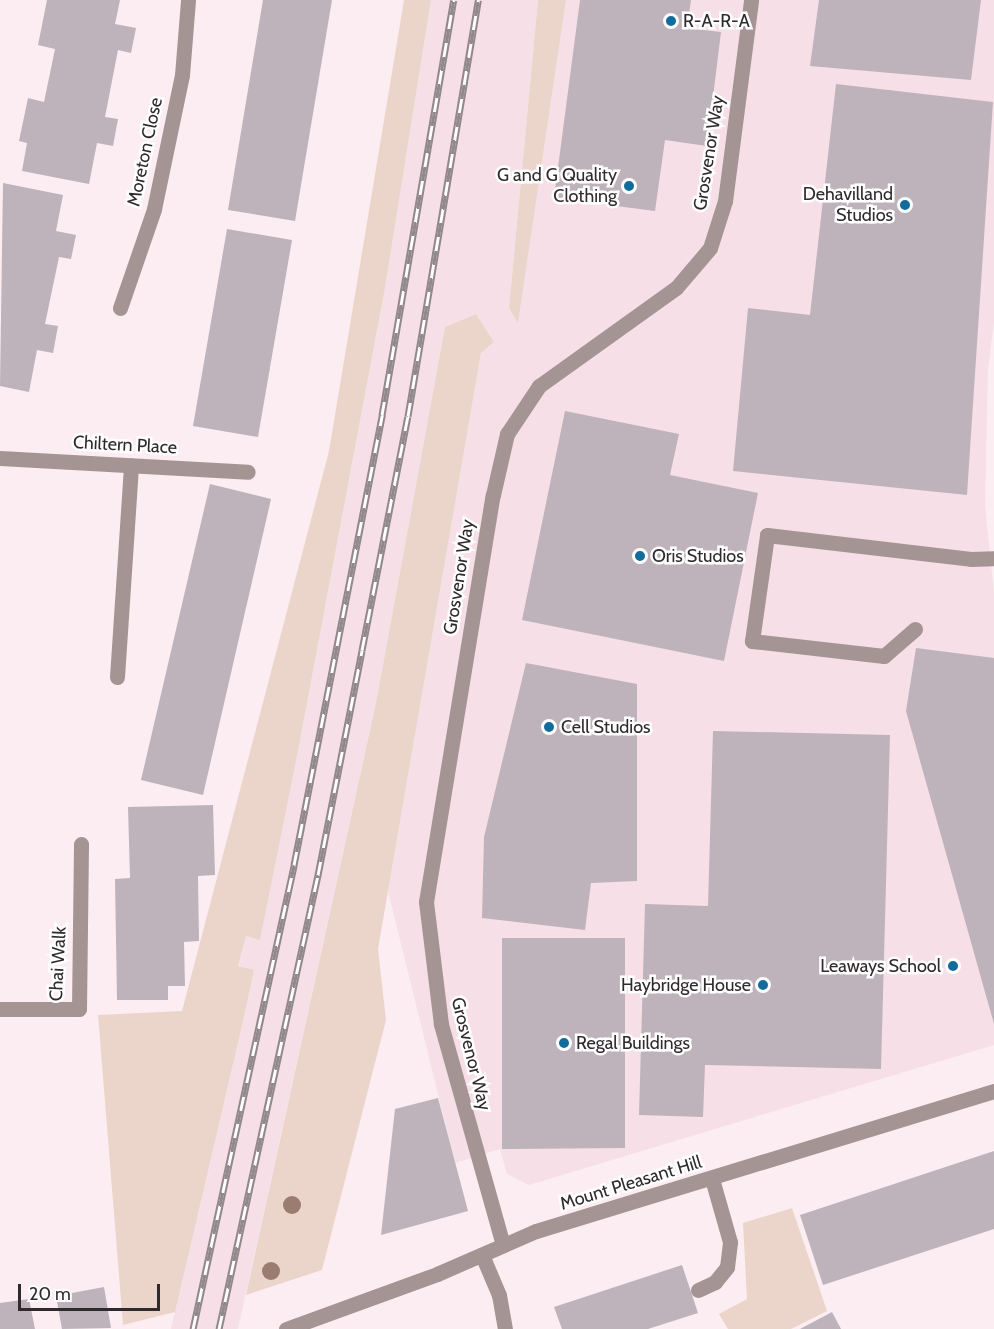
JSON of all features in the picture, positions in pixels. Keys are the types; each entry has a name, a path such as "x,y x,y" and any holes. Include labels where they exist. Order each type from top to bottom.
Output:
{"street":[{"name":"Moreton Close","path":"120,308 154,209 182,75 188,0"},
{"name":"Grosvenor Way","path":"503,1245 441,1024 426,902 493,495 507,434 539,386 676,288 711,248 725,201 751,0"},
{"name":"Chiltern Place","path":"0,458 248,472"},
{"path":"117,677 131,465"},
{"path":"915,629 884,656 752,641 767,535 971,559 994,558"},
{"name":"Chai Walk","path":"0,1009 79,1009 81,844"},
{"name":"Mount Pleasant Hill","path":"286,1329 482,1255 536,1232 994,1091"},
{"path":"698,1290 715,1282 727,1267 729,1250 712,1179"},
{"path":"482,1255 499,1295 505,1329"}],"shaded area":[{"path":"404,0 431,0 385,288 298,751 260,940 246,936 238,966 254,970 175,1312 123,1325 98,1015 182,1011 329,451"},
{"path":"431,0 538,0 509,308 518,322 566,0 994,0 994,321 988,371 985,506 994,594 994,1045 529,1185 507,1174 500,1149 455,1163 388,891 481,353 494,342 476,314 445,327 376,703 238,1329 171,1329 253,970 238,966 246,936 260,939 298,751 385,288"},
{"path":"538,0 566,0 518,323 509,308"},
{"path":"476,314 494,342 481,353 378,949 386,1020 322,1270 246,1295 376,703 445,327"},
{"path":"792,1208 827,1311 791,1329 728,1329 719,1314 747,1299 743,1223"}],"building":[{"path":"47,0 120,0 115,24 136,28 131,53 118,50 105,117 118,119 113,146 97,143 89,184 22,171 27,143 19,141 28,98 44,102 55,49 38,45"},
{"path":"263,0 332,0 295,221 228,210"},
{"path":"580,0 691,0 687,28 721,32 707,146 665,140 655,211 554,198"},
{"path":"819,0 981,0 971,80 810,66"},
{"name":"Dehavilland Studios","path":"836,84 993,102 967,495 733,471 748,308 810,315"},
{"path":"3,183 63,195 56,231 76,235 71,259 59,257 45,324 58,326 53,353 37,350 29,392 0,386"},
{"path":"227,229 292,240 258,437 193,426"},
{"name":"Oris Studios","path":"565,411 679,434 670,475 758,493 724,661 522,620"},
{"path":"210,484 271,499 203,795 141,780"},
{"path":"916,648 994,658 994,1024 906,711"},
{"path":"526,663 637,684 637,881 591,883 585,930 482,918 484,837"},
{"name":"Haybridge House","path":"713,731 890,735 881,1069 705,1065 703,1117 639,1115 645,904 708,906"},
{"path":"213,805 215,875 198,876 199,941 184,942 185,986 168,986 168,1000 117,1000 115,879 130,878 128,807"},
{"name":"Regal Buildings","path":"502,938 625,938 625,1148 502,1149"},
{"path":"438,1098 468,1211 381,1235 395,1109"},
{"path":"994,1151 994,1229 823,1285 800,1215"},
{"path":"682,1265 698,1313 648,1329 562,1329 554,1307"},
{"path":"104,1287 111,1328 62,1329 56,1296"},
{"path":"29,1299 35,1329 0,1329 0,1303"},
{"path":"832,1312 841,1329 800,1329"}],"railway":[{"path":"193,1329 294,865 382,415 454,0"},
{"path":"219,1329 318,875 408,416 478,0"}],"place":[{"name":"R-A-R-A","path":"671,21"},
{"name":"G and G Quality Clothing","path":"629,186"},
{"name":"Dehavilland Studios","path":"905,205"},
{"name":"Oris Studios","path":"640,556"},
{"name":"Cell Studios","path":"549,727"},
{"name":"Leaways School","path":"953,966"},
{"name":"Haybridge House","path":"763,985"},
{"name":"Regal Buildings","path":"564,1043"}]}
